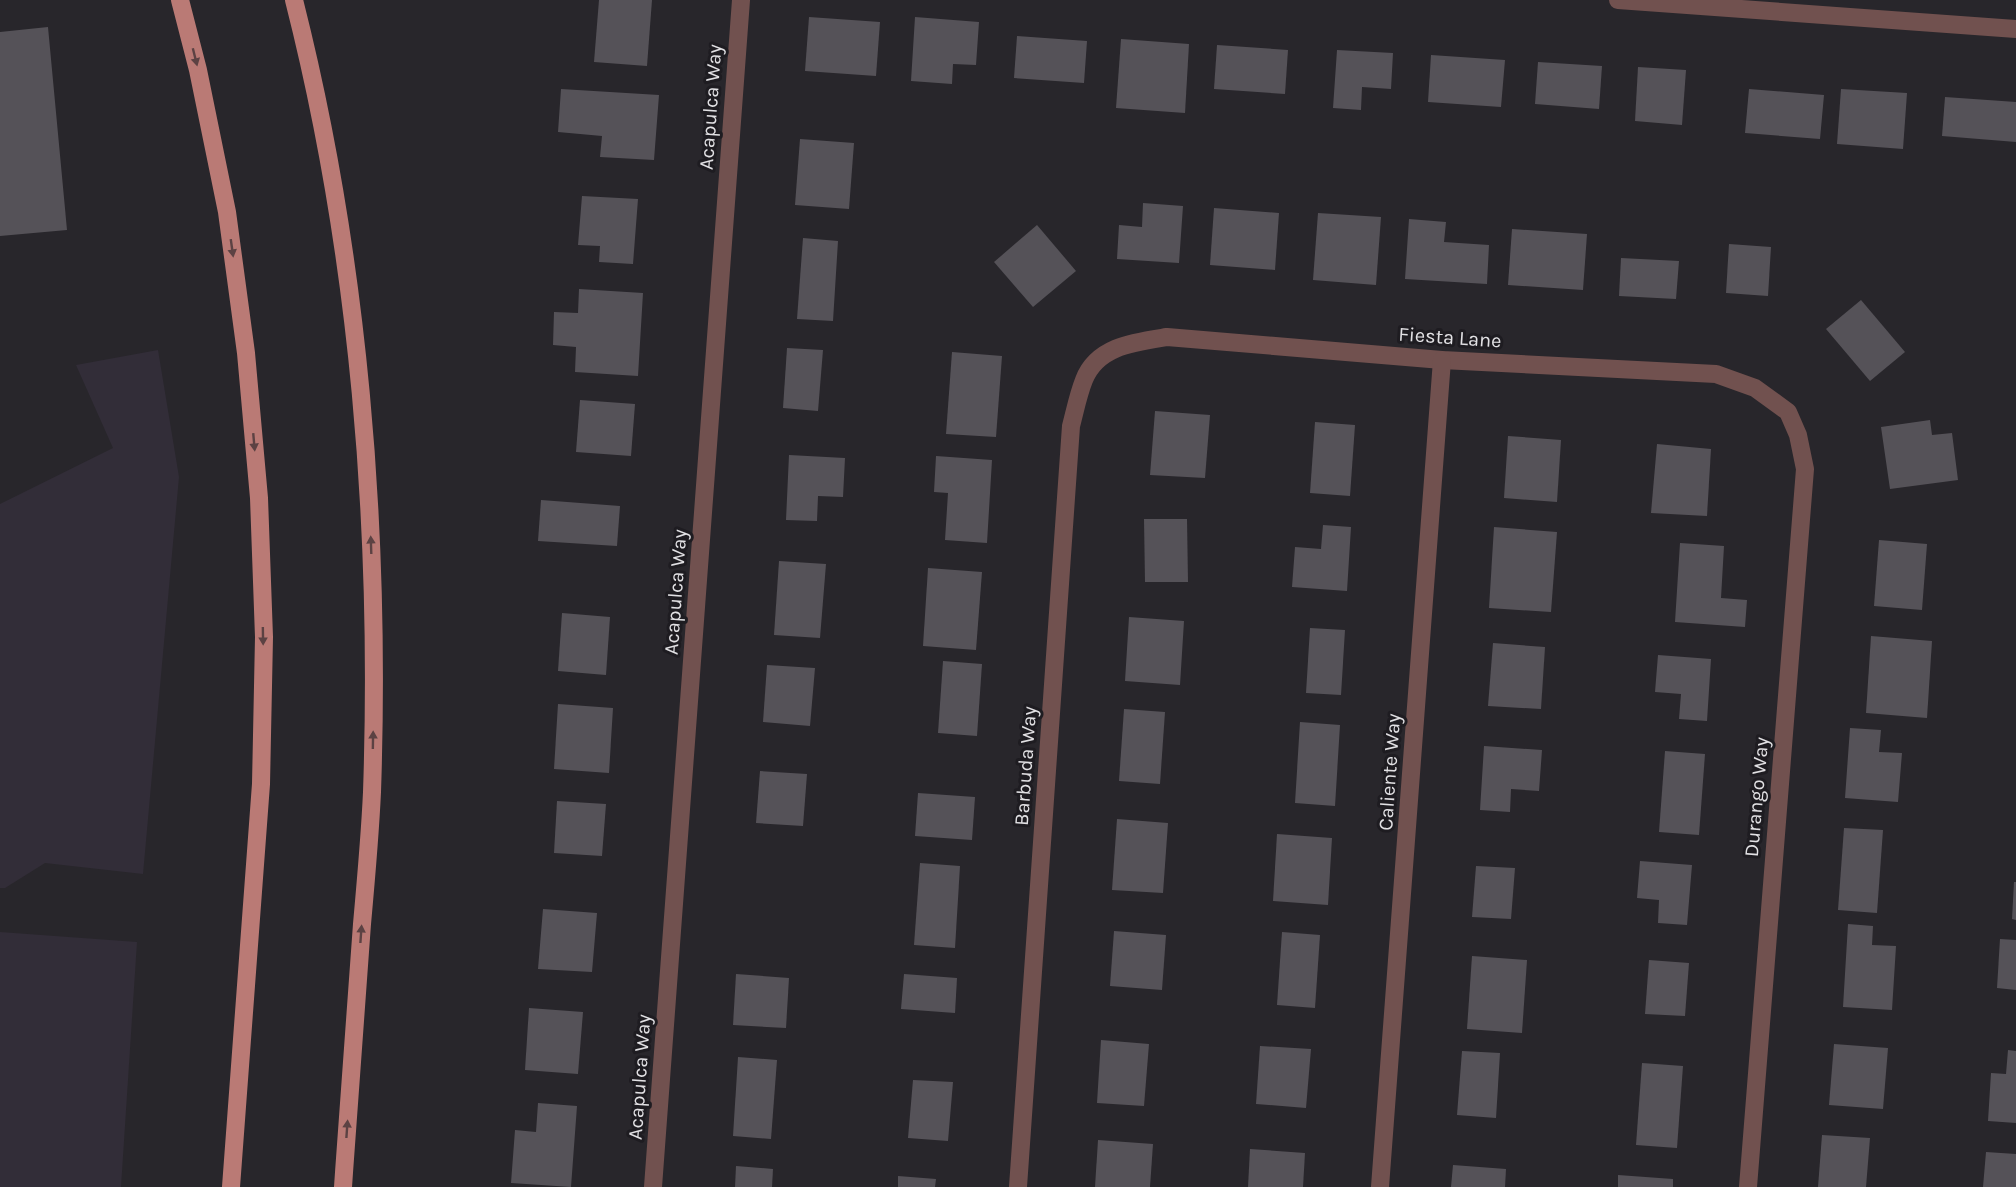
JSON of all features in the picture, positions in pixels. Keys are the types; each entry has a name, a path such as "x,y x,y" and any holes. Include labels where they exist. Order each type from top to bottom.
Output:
{"main road":[{"path":"180,0 198,70 227,212 246,352 259,498 264,637 261,784 231,1187"},
{"path":"294,0 307,52 336,201 356,347 369,497 375,642 372,794 343,1187"}],"street":[{"name":"Acapulca Way","path":"653,1187 741,0"},
{"path":"1618,0 2016,29"},
{"name":"Fiesta Lane","path":"1102,356 1131,342 1167,337 1442,360 1716,374 1755,388 1788,412"},
{"name":"Barbuda Way","path":"1018,1187 1071,426 1084,379 1102,356"},
{"name":"Caliente Way","path":"1380,1187 1442,360"},
{"name":"Durango Way","path":"1748,1187 1805,469 1798,435 1788,412"}],"shaded area":[{"path":"158,350 179,477 143,874 45,863 5,888 0,888 0,504 113,448 76,365"},
{"path":"0,932 137,942 121,1187 0,1187"}],"building":[{"path":"599,0 652,0 647,66 594,62"},
{"path":"809,17 880,22 876,76 805,71"},
{"path":"915,17 979,22 976,65 953,64 952,84 911,81"},
{"path":"48,27 67,230 0,236 0,32"},
{"path":"1017,36 1087,41 1084,83 1014,78"},
{"path":"1121,39 1189,44 1185,113 1116,108"},
{"path":"1217,45 1288,50 1285,94 1214,89"},
{"path":"1337,50 1393,53 1391,89 1362,87 1361,110 1333,108"},
{"path":"1431,55 1505,60 1501,107 1428,102"},
{"path":"1538,62 1602,66 1599,109 1535,104"},
{"path":"1638,67 1686,70 1682,125 1635,121"},
{"path":"561,89 659,95 654,160 600,157 602,136 558,132"},
{"path":"1749,89 1824,95 1820,139 1745,133"},
{"path":"1841,89 1907,93 1903,149 1837,144"},
{"path":"1945,97 2016,102 2016,142 1942,136"},
{"path":"800,139 854,143 849,209 795,205"},
{"path":"582,196 638,199 633,264 599,262 600,246 578,245"},
{"path":"1143,203 1183,206 1179,263 1117,259 1119,225 1142,227"},
{"path":"1214,208 1279,213 1275,270 1210,265"},
{"path":"1318,213 1381,217 1376,285 1313,280"},
{"path":"1409,219 1446,222 1444,242 1489,245 1487,284 1405,279"},
{"path":"1037,225 1076,271 1033,307 994,262"},
{"path":"1512,229 1587,234 1583,290 1508,285"},
{"path":"803,238 838,241 833,321 797,319"},
{"path":"1729,244 1771,247 1768,296 1726,293"},
{"path":"1621,258 1679,261 1676,299 1619,296"},
{"path":"579,289 643,293 638,376 575,372 576,347 553,345 554,312 578,313"},
{"path":"1861,300 1905,352 1870,381 1826,329"},
{"path":"787,348 823,350 818,411 783,408"},
{"path":"952,352 1002,356 996,437 946,434"},
{"path":"580,400 635,404 631,456 576,452"},
{"path":"1155,411 1210,415 1205,478 1150,475"},
{"path":"1930,420 1932,435 1952,433 1958,480 1890,489 1881,427"},
{"path":"1315,422 1355,425 1350,496 1310,493"},
{"path":"1508,436 1561,440 1557,502 1504,498"},
{"path":"1657,444 1711,449 1707,516 1651,513"},
{"path":"789,455 845,458 843,497 818,496 817,521 786,520"},
{"path":"936,456 992,460 987,543 945,540 948,493 934,492"},
{"path":"541,500 620,506 617,546 538,541"},
{"path":"1144,519 1187,519 1188,582 1145,582"},
{"path":"1323,525 1351,527 1347,591 1292,587 1295,547 1321,549"},
{"path":"1494,527 1557,532 1551,612 1489,608"},
{"path":"1879,540 1927,544 1922,610 1874,606"},
{"path":"1680,543 1724,546 1721,598 1747,600 1745,627 1675,622"},
{"path":"779,561 826,564 820,638 774,635"},
{"path":"928,568 982,572 976,650 923,646"},
{"path":"562,613 610,617 606,675 558,671"},
{"path":"1129,617 1184,621 1180,685 1125,681"},
{"path":"1310,628 1345,630 1341,695 1306,693"},
{"path":"1871,636 1932,641 1927,718 1866,713"},
{"path":"1493,643 1545,647 1541,709 1488,706"},
{"path":"1658,655 1711,659 1707,721 1679,719 1681,694 1655,692"},
{"path":"943,661 982,664 977,736 938,733"},
{"path":"767,665 815,668 810,726 763,722"},
{"path":"558,704 613,708 609,773 554,769"},
{"path":"1124,709 1165,712 1160,784 1119,781"},
{"path":"1300,722 1340,725 1335,806 1295,803"},
{"path":"1850,728 1881,730 1879,752 1902,753 1898,802 1845,798"},
{"path":"1484,746 1542,750 1539,791 1511,789 1510,812 1480,810"},
{"path":"1665,751 1705,754 1699,835 1659,832"},
{"path":"760,771 807,774 803,826 756,823"},
{"path":"918,793 975,797 972,840 915,836"},
{"path":"557,801 606,804 602,856 554,853"},
{"path":"1117,819 1168,823 1163,893 1112,890"},
{"path":"1844,828 1883,830 1877,913 1838,910"},
{"path":"1277,834 1332,838 1328,905 1273,901"},
{"path":"1640,861 1692,865 1687,925 1658,923 1659,900 1637,898"},
{"path":"920,863 960,866 955,948 914,945"},
{"path":"1476,866 1515,868 1511,919 1472,917"},
{"path":"2014,882 2016,882 2016,920 2012,919"},
{"path":"543,909 597,913 592,972 538,969"},
{"path":"1848,924 1873,926 1872,945 1896,946 1892,1010 1843,1007"},
{"path":"1114,931 1166,935 1162,990 1110,986"},
{"path":"1282,932 1320,935 1315,1008 1277,1005"},
{"path":"2000,939 2016,940 2016,990 1997,988"},
{"path":"1472,956 1527,960 1522,1033 1467,1029"},
{"path":"1649,960 1689,963 1685,1016 1645,1014"},
{"path":"736,974 789,978 786,1028 733,1025"},
{"path":"904,974 957,978 955,1013 901,1009"},
{"path":"529,1008 583,1012 578,1074 525,1070"},
{"path":"1101,1040 1149,1044 1144,1106 1097,1103"},
{"path":"1834,1044 1888,1048 1883,1109 1829,1105"},
{"path":"1260,1046 1311,1049 1306,1108 1256,1104"},
{"path":"2008,1050 2016,1051 2016,1123 1988,1121 1991,1073 2006,1074"},
{"path":"1462,1051 1500,1053 1496,1118 1457,1115"},
{"path":"738,1057 777,1060 771,1139 733,1136"},
{"path":"1642,1063 1683,1066 1677,1148 1636,1145"},
{"path":"913,1080 953,1082 948,1141 908,1138"},
{"path":"538,1103 577,1106 571,1187 511,1183 515,1130 536,1132"},
{"path":"1822,1135 1870,1138 1866,1187 1818,1187"},
{"path":"1098,1140 1153,1144 1150,1187 1095,1187"},
{"path":"1250,1149 1305,1153 1303,1187 1248,1187"},
{"path":"1986,1152 2016,1154 2016,1187 1983,1187"},
{"path":"1453,1165 1506,1169 1505,1187 1451,1187"},
{"path":"736,1166 773,1169 772,1187 735,1187"},
{"path":"1618,1175 1673,1179 1673,1187 1618,1187"},
{"path":"898,1176 936,1179 935,1187 898,1187"}]}
